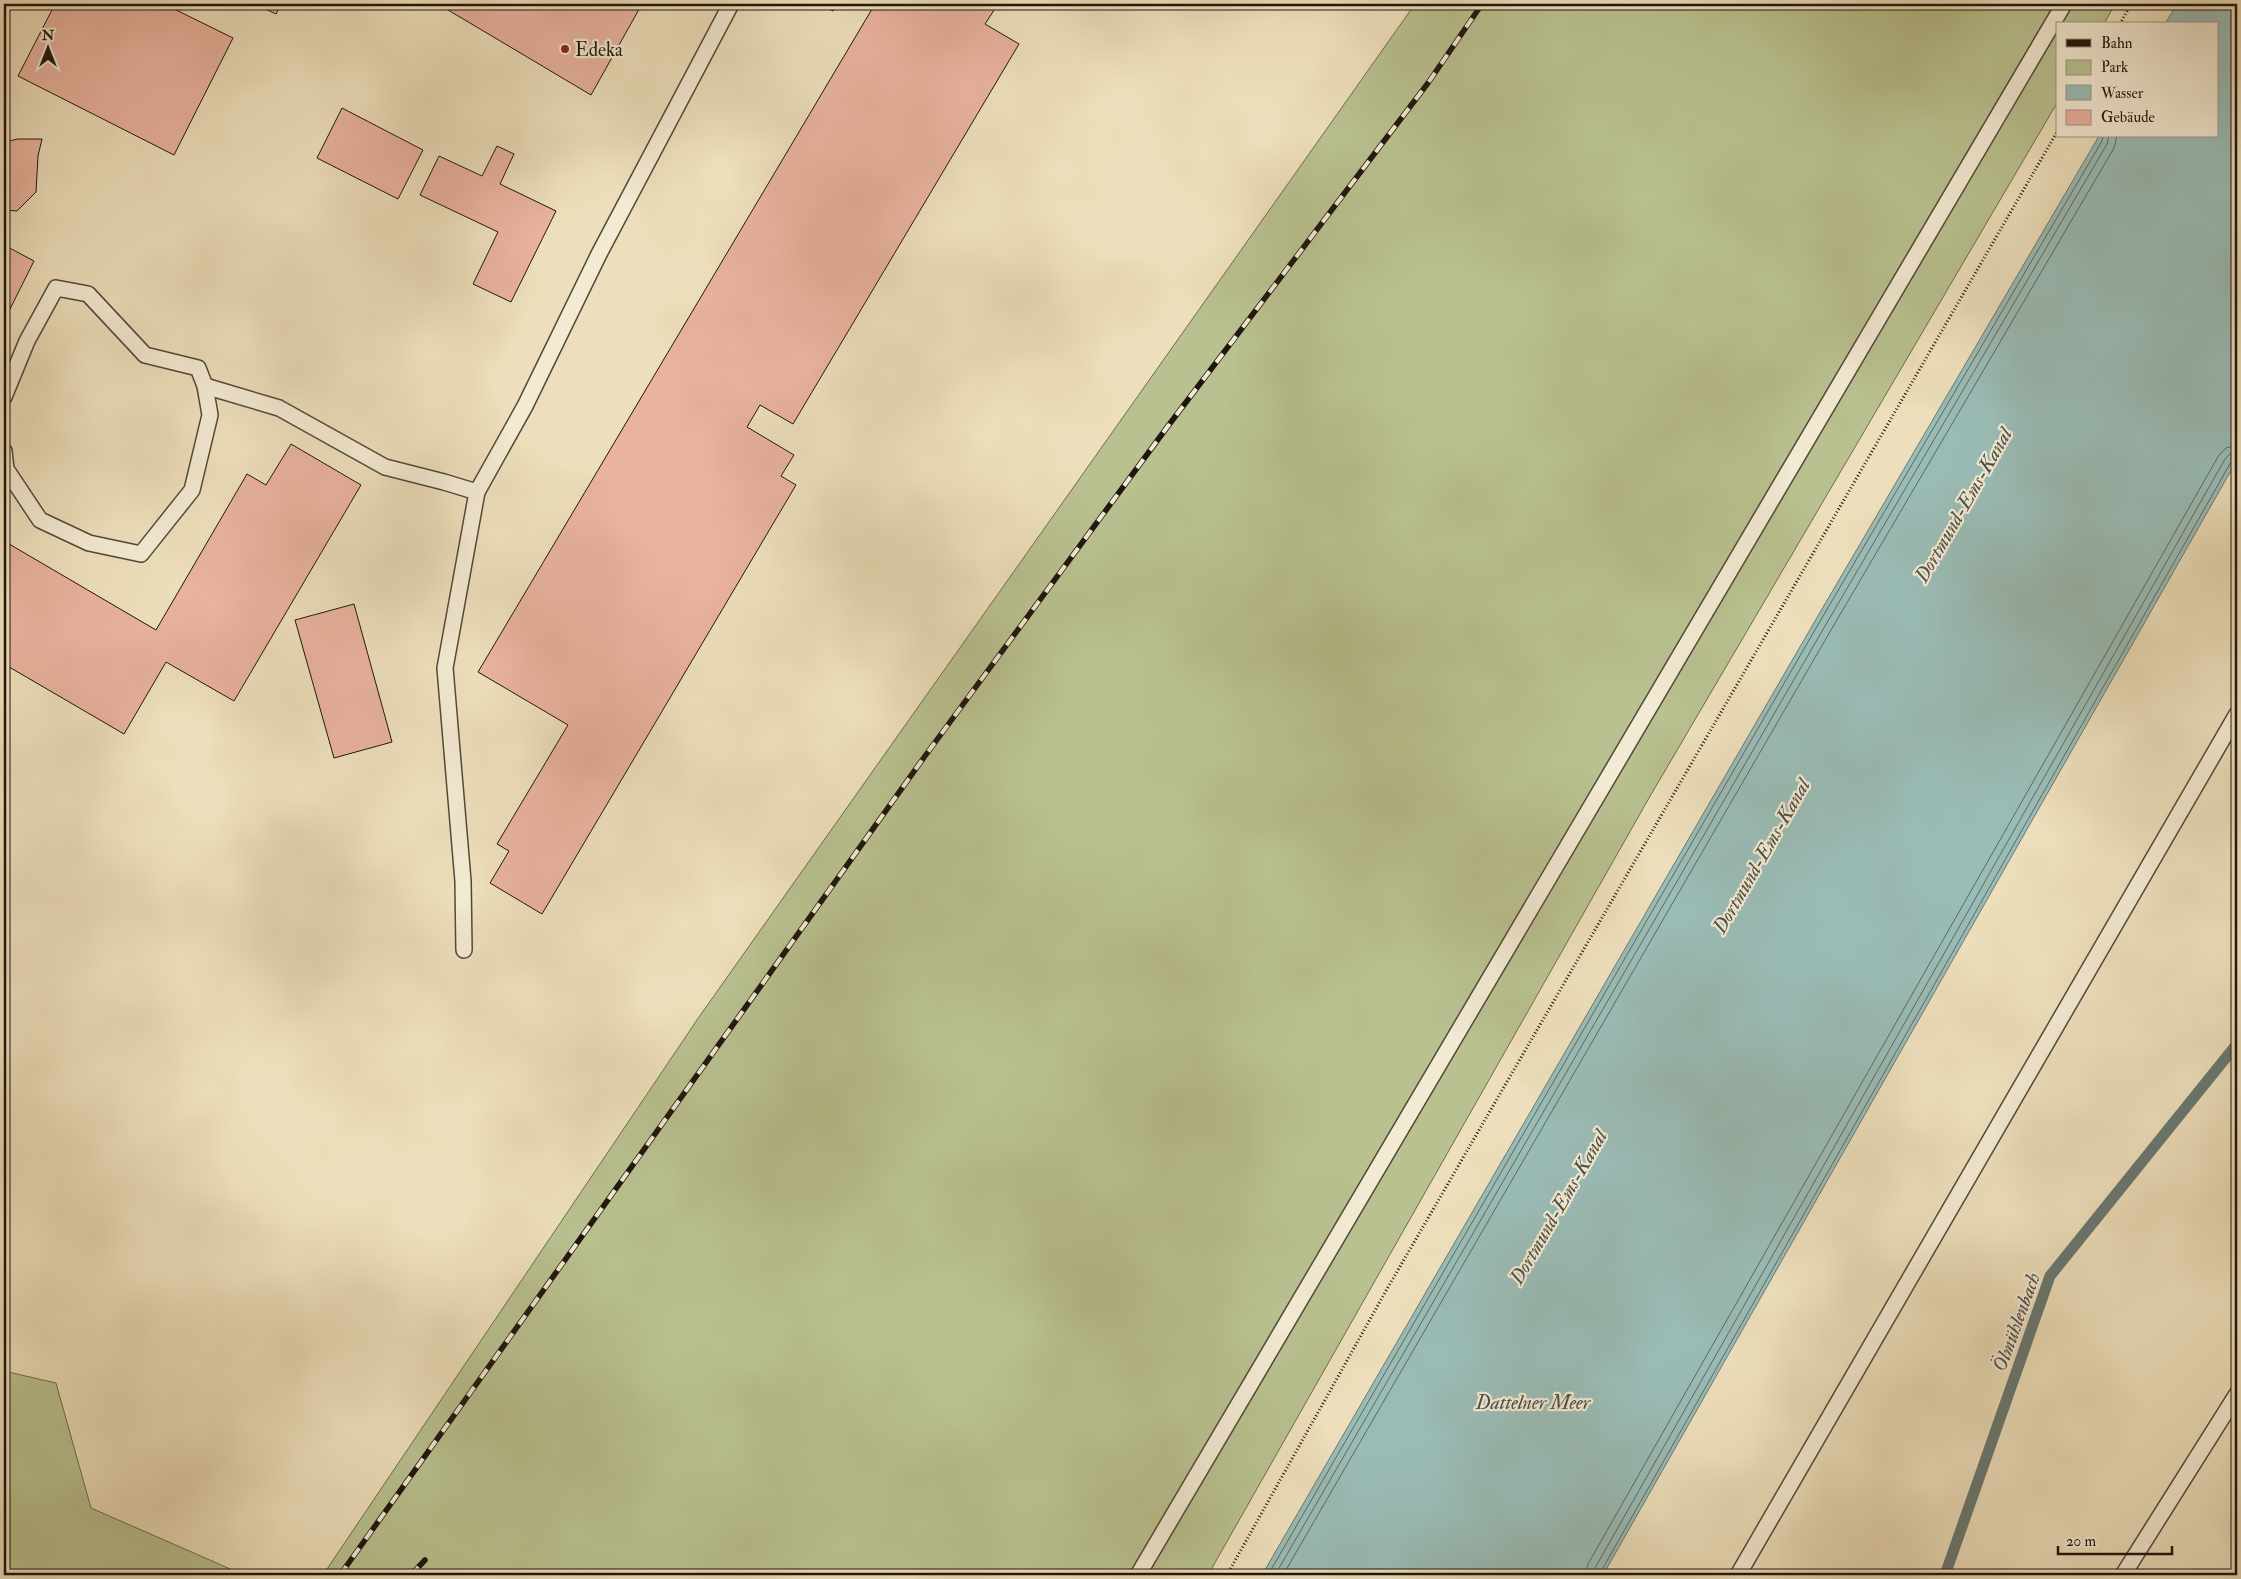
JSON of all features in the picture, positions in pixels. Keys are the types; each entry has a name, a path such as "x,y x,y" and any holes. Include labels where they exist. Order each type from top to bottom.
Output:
{"lane":[{"path":"464,950 463,881 445,668 477,492 524,406 599,254 731,4"},
{"path":"1138,1575 2064,4"},
{"path":"4,397 27,341 56,288 88,294 144,355 198,368 205,386 210,415 192,490 141,554 89,543 40,520 6,469 4,451"},
{"path":"205,386 279,408 385,467 477,492"},
{"path":"1738,1575 2237,714"},
{"path":"2123,1575 2237,1394"}],"path":[{"path":"2121,22 2132,4"},
{"path":"1227,1575 1387,1289 2056,134"}],"green space":[{"path":"1415,4 2115,4 2105,22 2056,22 2056,105 1649,798 1208,1575 323,1575 699,1017"},
{"path":"4,1371 56,1383 91,1508 244,1575 4,1575"}],"water":[{"name":"Dattelner Meer","path":"2177,4 2237,4 2237,460 1603,1575 1262,1575 1815,621 2098,138 2218,138 2218,22 2166,22"}],"building":[{"path":"55,4 164,4 233,38 174,155 18,76"},
{"path":"255,4 281,4 276,14"},
{"name":"Edeka","path":"438,4 642,4 591,95"},
{"path":"820,4 836,4 833,11"},
{"path":"875,4 998,4 985,24 1019,44 793,424 760,405 747,427 794,455 781,476 796,485 542,914 490,883 509,851 497,844 568,725 478,672"},
{"path":"342,108 423,150 398,199 317,158"},
{"path":"18,139 42,139 38,156 36,192 17,211 4,210 4,142"},
{"path":"497,146 514,154 500,184 556,211 511,302 473,284 498,232 420,195 439,156 482,176"},
{"path":"4,245 34,261 4,321"},
{"path":"291,444 361,485 234,701 166,662 124,734 4,664 4,541 156,630 247,474 266,485"},
{"path":"354,604 392,742 334,758 295,620"}],"waterway":[{"name":"Ölmühlenbach","path":"1945,1575 2050,1276 2237,1044"}],"railway":[{"path":"340,1575 925,756 1168,426 1428,83 1482,4"},
{"path":"411,1575 425,1560"}],"place":[{"name":"Edeka","path":"565,49"}],"water label":[{"name":"Dortmund-Ems-Kanal","path":"1963,505"},
{"name":"Dortmund-Ems-Kanal","path":"1761,856"},
{"name":"Dortmund-Ems-Kanal","path":"1558,1207"}]}
